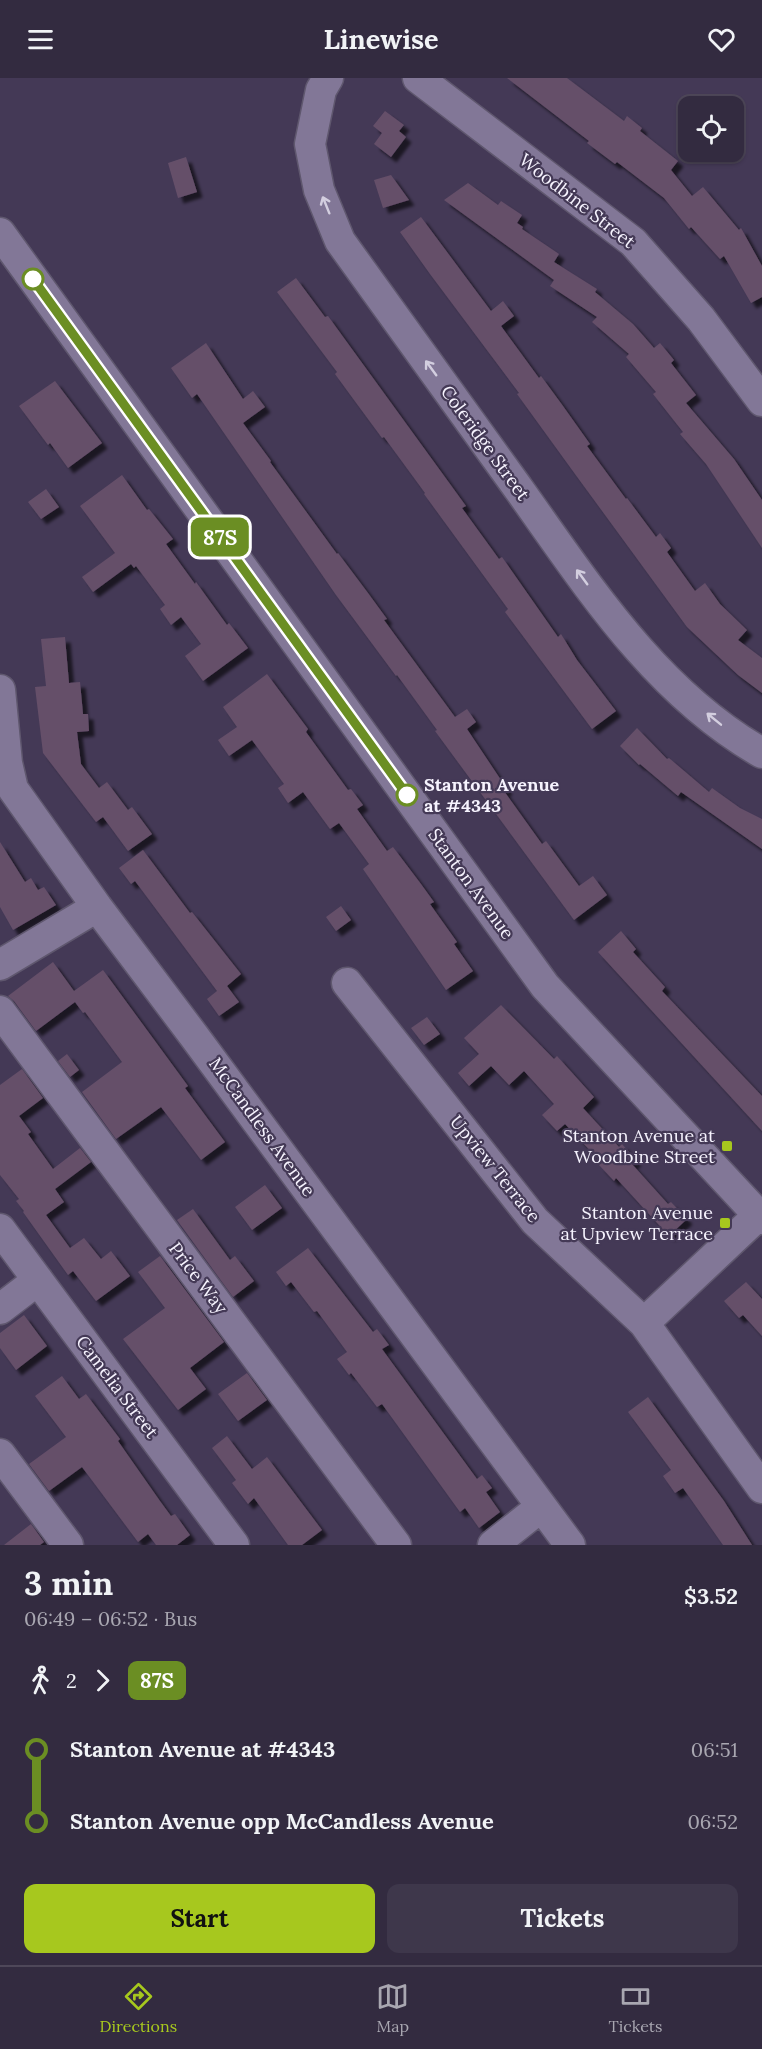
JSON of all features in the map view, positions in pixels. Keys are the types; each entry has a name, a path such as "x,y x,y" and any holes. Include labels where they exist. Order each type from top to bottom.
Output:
{"street":[{"name":"Coleridge Street","path":"328,78 321,90 310,144 319,190 340,242 615,622 670,684 740,740 762,753"},
{"name":"Woodbine Street","path":"418,78 633,242 701,319 762,401"},
{"name":"Stanton Avenue","path":"0,233 545,986 761,1215"},
{"name":"McCandless Avenue","path":"0,690 7,764 13,789 97,907 570,1545"},
{"path":"0,965 97,907"},
{"name":"Upview Terrace","path":"347,983 536,1221 644,1323 762,1488"},
{"name":"Price Way","path":"0,1011 396,1545"},
{"path":"644,1323 761,1215"},
{"name":"Camelia Street","path":"0,1229 234,1545"},
{"path":"0,1309 38,1280"},
{"path":"0,1454 68,1545"},
{"path":"493,1545 541,1507"}],"building":[{"path":"507,78 567,78 624,121 627,116 642,128 640,131 678,161 671,170 692,196 703,187 739,230 741,228 762,266 762,297 751,303 724,256 720,259 691,227 689,229 664,198 617,162 615,164 587,143 589,141"},
{"path":"385,111 404,125 399,131 406,137 391,157 374,144 382,133 373,126"},
{"path":"186,157 197,192 178,198 168,163"},
{"path":"391,175 409,200 383,208 374,180"},
{"path":"468,183 498,205 501,201 522,215 517,223 523,227 522,229 559,254 554,262 597,289 595,292 633,324 654,348 660,343 674,360 671,363 696,395 686,403 734,459 762,500 762,548 706,464 680,434 683,432 653,394 656,392 626,357 629,354 592,322 597,317 550,286 554,280 444,200"},
{"path":"421,217 491,311 503,301 514,316 501,326 539,378 541,376 563,406 590,444 587,446 626,499 656,537 660,533 671,548 667,552 695,591 705,583 720,604 747,630 738,640 762,658 762,693 738,675 687,627 517,394 519,393 430,274 400,232"},
{"path":"296,278 325,317 328,316 466,506 462,508 499,559 502,557 558,637 561,634 577,660 616,711 592,729 505,612 508,609 425,493 354,400 335,374 337,372 277,292"},
{"path":"206,343 243,399 253,391 265,407 243,423 337,554 387,619 384,620 455,717 467,709 476,722 467,729 507,789 504,791 542,844 546,841 579,886 593,876 607,895 574,920 435,731 437,730 397,675 336,595 197,394 192,398 171,368"},
{"path":"55,381 102,443 68,468 19,406"},
{"path":"122,475 147,510 149,509 173,539 166,544 195,584 196,582 227,625 229,623 248,648 203,681 185,656 201,644 181,617 171,625 160,609 165,605 136,566 134,568 131,564 93,592 82,577 115,553 80,506"},
{"path":"46,489 59,507 41,519 28,502"},
{"path":"65,637 69,683 80,682 83,714 88,714 89,731 77,732 81,764 99,788 107,782 128,810 132,807 152,834 128,851 103,817 96,822 43,753 35,687 46,686 41,639"},
{"path":"267,674 308,729 306,732 348,790 351,789 363,805 357,809 387,851 393,847 421,884 434,902 430,904 457,942 454,944 473,971 446,990 363,869 369,864 339,823 330,829 303,792 288,803 278,788 284,784 252,740 229,756 218,740 237,727 223,707"},
{"path":"637,728 667,759 669,758 709,792 712,788 740,808 762,819 762,849 681,792 678,796 639,765 620,746"},
{"path":"0,842 25,882 31,878 38,890 44,887 56,905 13,930 0,907"},
{"path":"143,850 190,913 192,912 241,974 227,986 239,1002 219,1016 207,999 217,991 135,881 131,884 119,868"},
{"path":"341,906 351,920 336,931 326,917"},
{"path":"621,931 636,949 633,952 665,987 662,991 762,1096 762,1131 598,952"},
{"path":"53,962 74,991 103,970 188,1086 185,1088 225,1142 201,1160 161,1107 116,1139 82,1092 122,1062 85,1012 83,1013 75,1002 36,1031 8,996"},
{"path":"501,1005 554,1059 557,1056 594,1097 583,1108 619,1147 622,1144 636,1160 632,1164 668,1204 671,1202 687,1219 669,1236 616,1178 614,1181 599,1165 602,1163 565,1124 557,1131 542,1115 554,1104 524,1071 509,1085 491,1066 469,1086 458,1073 479,1054 464,1038"},
{"path":"427,1017 440,1034 424,1045 411,1028"},
{"path":"67,1054 79,1070 70,1077 58,1061"},
{"path":"22,1069 43,1098 19,1116 31,1132 28,1134 53,1169 80,1148 91,1162 55,1189 64,1202 46,1215 70,1248 84,1238 101,1259 111,1251 130,1276 96,1301 73,1271 68,1275 23,1212 16,1201 19,1199 0,1175 0,1085"},
{"path":"265,1185 282,1208 252,1230 235,1207"},
{"path":"193,1209 230,1260 235,1256 254,1281 233,1297 177,1220"},
{"path":"308,1248 373,1332 377,1329 389,1345 382,1349 477,1479 482,1475 492,1488 486,1492 500,1512 479,1528 465,1508 460,1512 382,1404 377,1407 337,1359 347,1352 317,1311 314,1312 291,1282 286,1286 276,1272"},
{"path":"160,1256 224,1342 190,1368 206,1389 178,1410 123,1339 165,1308 138,1272"},
{"path":"746,1282 762,1299 762,1336 743,1315 739,1318 724,1301"},
{"path":"24,1315 47,1346 16,1370 0,1348 0,1333"},
{"path":"247,1373 267,1400 238,1421 218,1394"},
{"path":"62,1376 79,1399 86,1394 120,1439 118,1441 171,1516 175,1514 190,1535 177,1545 156,1545 148,1534 138,1542 82,1467 49,1491 29,1464 66,1437 35,1396"},
{"path":"648,1397 724,1501 752,1545 723,1545 683,1488 675,1493 663,1476 671,1470 628,1412"},
{"path":"227,1436 252,1469 267,1457 322,1530 302,1545 288,1545 254,1498 248,1504 232,1483 236,1480 212,1448"},
{"path":"31,1524 44,1542 40,1545 4,1545"}],"bus line":[{"name":"87S","path":"33,279 407,795"}],"place":[{"name":"Stanton Avenue at #4343","path":"407,795"},
{"name":"Stanton Avenue at Woodbine Street","path":"727,1146"},
{"name":"Stanton Avenue at Upview Terrace","path":"725,1223"}]}
